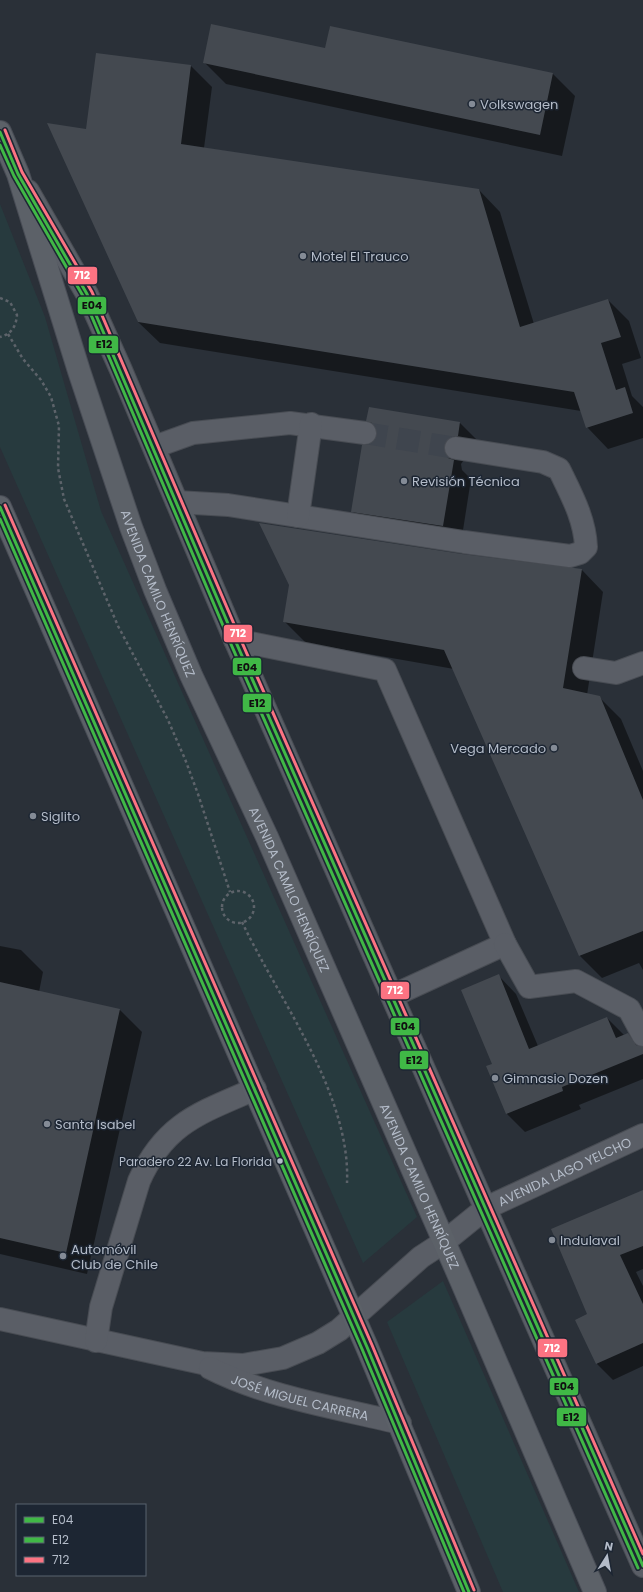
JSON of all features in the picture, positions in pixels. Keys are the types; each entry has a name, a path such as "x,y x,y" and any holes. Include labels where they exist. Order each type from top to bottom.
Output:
{"main road":[{"name":"AVENIDA CAMILO HENRÍQUEZ","path":"0,132 18,174 79,371 131,527 155,590 191,675 267,837 595,1592"},
{"path":"0,507 400,1423 469,1592"}],"street":[{"name":"AVENIDA CAMILO HENRÍQUEZ","path":"18,174 87,294 154,447 235,640 643,1566"},
{"path":"154,447 193,433 290,423 311,424 364,433"},
{"path":"298,516 311,424"},
{"path":"177,502 228,505 464,542 570,556 580,553 586,547 586,535 578,509 559,469 543,462 456,448"},
{"path":"235,640 384,670 505,944 529,987 576,980 629,1009 643,1035"},
{"path":"584,668 616,673 643,663"},
{"path":"392,996 505,944"},
{"path":"96,1341 101,1307 139,1181 158,1146 174,1130 193,1116 254,1090"},
{"name":"AVENIDA LAGO YELCHO","path":"486,1208 643,1135"},
{"name":"JOSÉ MIGUEL CARRERA","path":"0,1318 96,1341 202,1363 243,1365 283,1358 318,1343 354,1317 421,1257 444,1242 486,1208"},
{"name":"JOSÉ MIGUEL CARRERA","path":"202,1363 226,1376 251,1385 400,1423"}],"path":[{"path":"0,298 10,302 17,315 14,329 8,334 0,337"},
{"path":"8,334 23,359 41,380 51,397 59,426 58,468 64,499 118,626 168,720 185,759 230,892"},
{"path":"244,891 250,895 253,901 255,908 252,914 242,922 235,923 224,915 222,902 230,892 244,891"},
{"path":"242,922 257,954 306,1040 322,1076 343,1140 347,1159 347,1183"}],"green space":[{"path":"0,204 45,317 101,511 417,1217 363,1263 0,447"},
{"path":"443,1281 579,1592 503,1592 387,1322"}],"building":[{"name":"Volkswagen","path":"211,24 325,48 330,26 553,73 540,135 203,63"},
{"name":"Motel El Trauco","path":"96,53 191,65 181,144 479,189 520,327 608,299 621,337 601,343 616,390 625,387 633,413 586,428 574,392 138,322 47,123 86,129"},
{"name":"Revisión Técnica","path":"369,407 460,422 458,436 451,437 446,440 444,446 445,453 448,458 454,460 443,526 351,512 362,445 370,444 375,441 377,435 376,428 372,423 366,421"},
{"name":"Vega Mercado","path":"259,523 462,554 582,569 563,688 600,696 643,800 643,931 579,956 444,650 283,622 289,585"},
{"path":"499,974 529,1049 607,1017 616,1038 628,1033 636,1045 643,1047 643,1054 562,1087 563,1091 506,1114 486,1066 492,1064 461,990"},
{"name":"Santa Isabel","path":"0,982 120,1009 66,1253 0,1238"},
{"path":"643,1190 643,1246 620,1255 643,1304 643,1343 596,1364 575,1320 587,1314 551,1229"}],"tunnel":[{"path":"365,433 456,448"}],"transit line":[{"name":"712","path":"5,130 22,172 92,292 240,638 643,1554"},
{"name":"E04","path":"0,132 18,174 87,294 235,640 643,1566"},
{"name":"E12","path":"0,145 14,176 83,296 230,642 638,1568"},
{"name":"712","path":"5,505 372,1345 474,1590"},
{"name":"E04","path":"0,507 367,1347 469,1592"},
{"name":"E12","path":"0,519 362,1349 464,1592"}],"place":[{"name":"Volkswagen","path":"472,104"},
{"name":"Motel El Trauco","path":"303,256"},
{"name":"Revisión Técnica","path":"404,481"},
{"name":"Vega Mercado","path":"554,748"},
{"name":"Siglito","path":"33,816"},
{"name":"Gimnasio Dozen","path":"495,1078"},
{"name":"Santa Isabel","path":"47,1124"},
{"name":"Paradero 22 Av. La Florida","path":"280,1161"},
{"name":"Indulaval","path":"552,1240"},
{"name":"Automóvil Club de Chile","path":"63,1256"}]}
